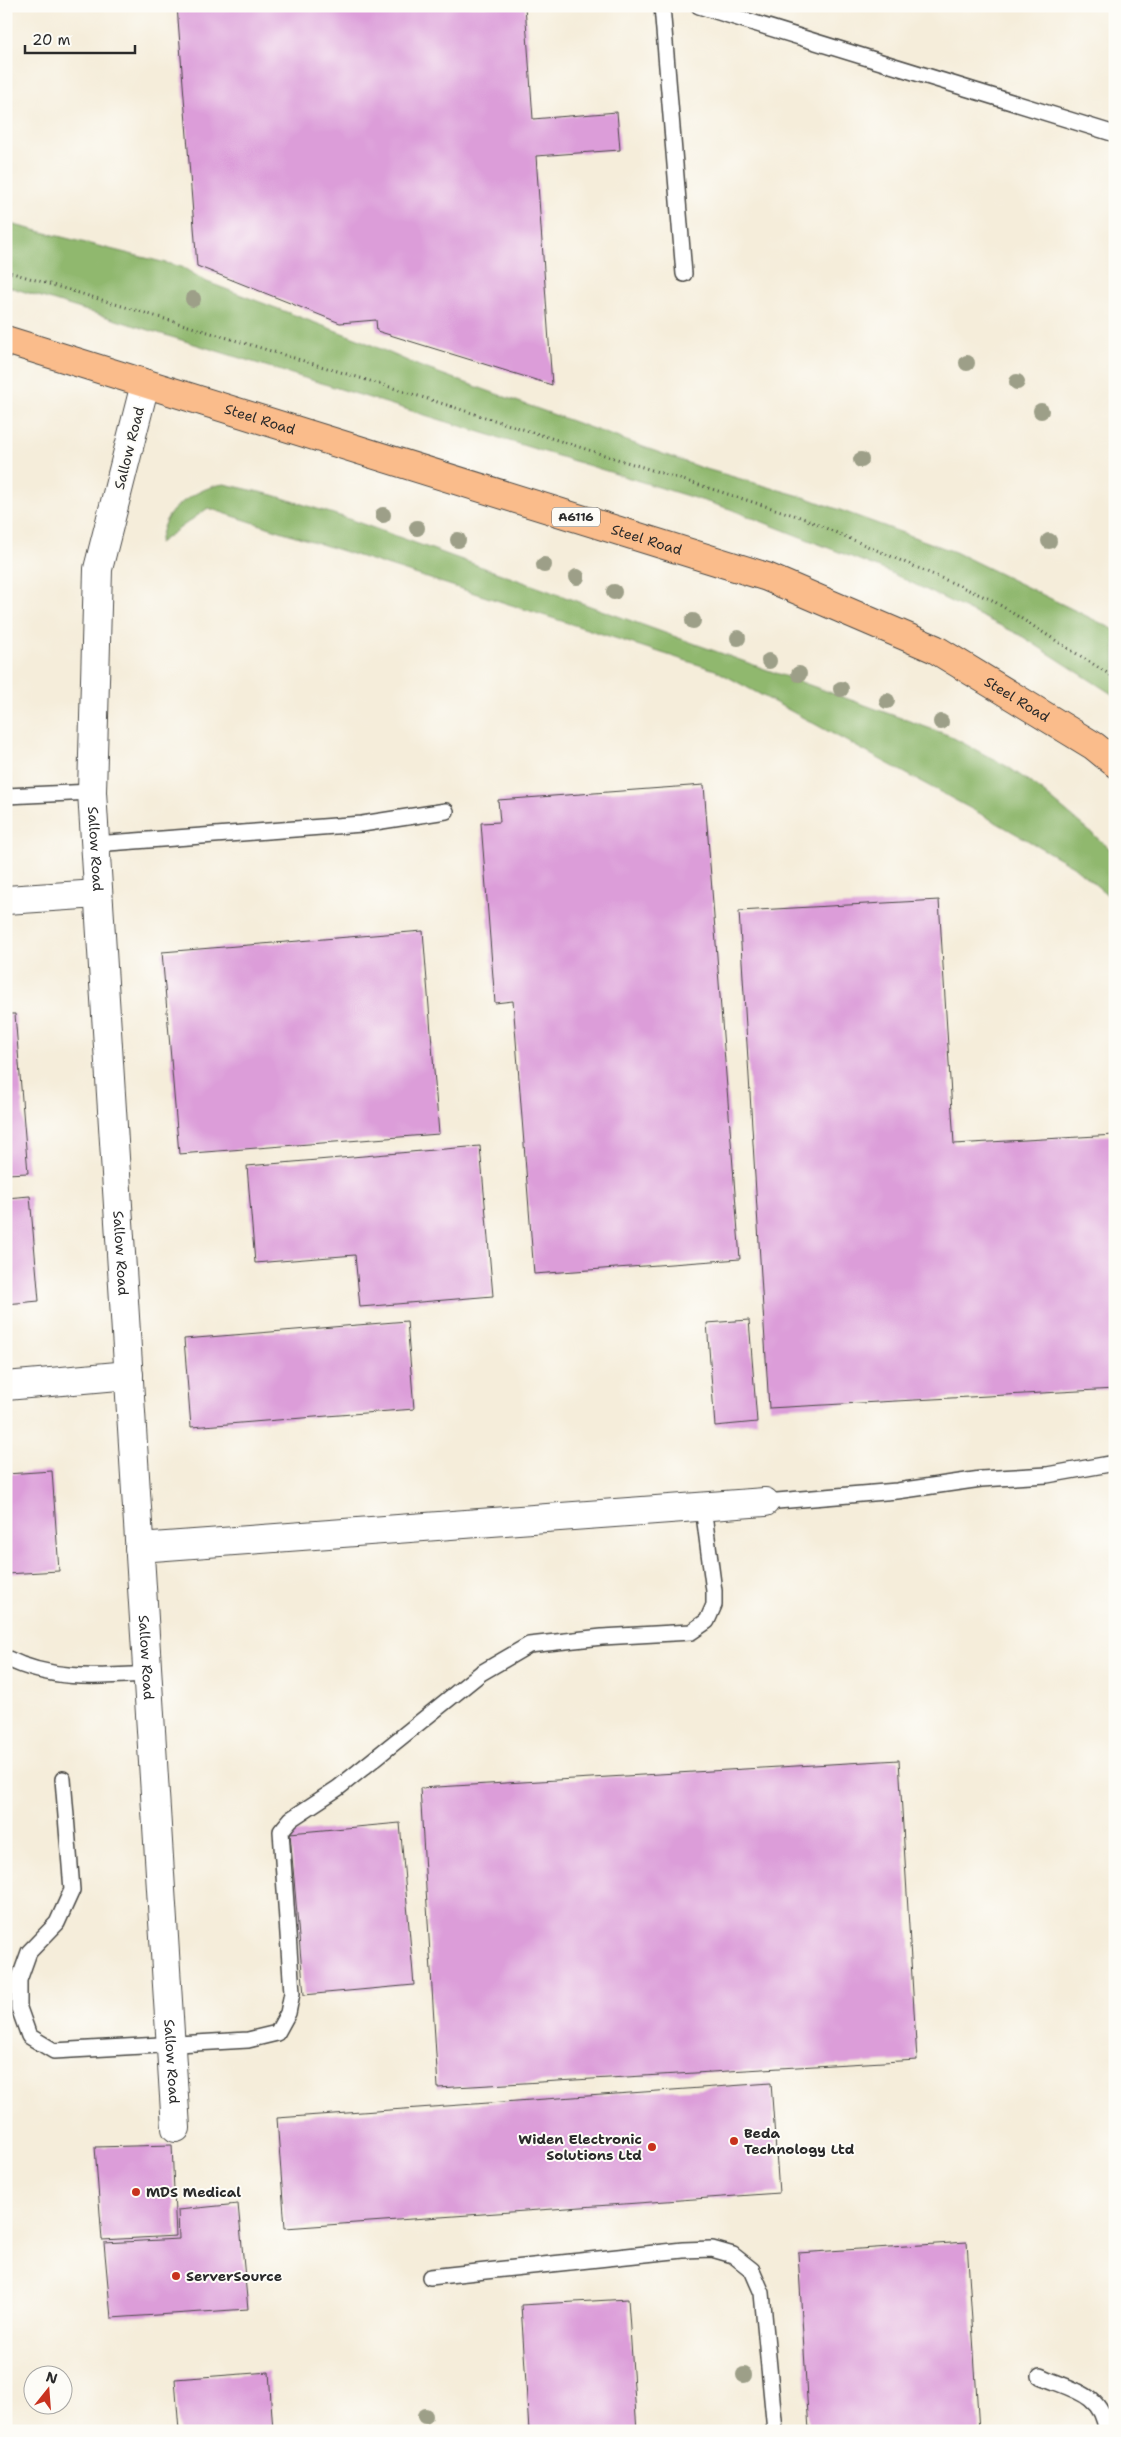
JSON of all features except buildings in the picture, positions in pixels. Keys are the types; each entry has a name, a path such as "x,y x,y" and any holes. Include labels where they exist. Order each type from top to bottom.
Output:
{"main road":[{"name":"Steel Road","path":"6,340 767,577 935,649 1094,746 1115,763"}],"street":[{"name":"Sallow Road","path":"146,384 98,569 92,792 176,2128"},
{"path":"6,900 98,894"},
{"path":"6,1386 129,1375"},
{"path":"139,1548 766,1502"}],"lane":[{"path":"662,6 684,274"},
{"path":"699,6 1115,134"},
{"path":"6,796 92,792"},
{"path":"95,844 362,824 446,811"},
{"path":"766,1502 897,1491 982,1479 1047,1475 1115,1464"},
{"path":"63,1779 72,1890 57,1923 29,1952 18,1980 19,2008 29,2036 54,2051 171,2046 248,2040 277,2033 288,2013 292,1993 281,1831 291,1819 338,1788 481,1673 530,1645 602,1637 690,1632 707,1621 714,1605 714,1591 703,1507"},
{"path":"6,1658 26,1668 86,1678 147,1674"},
{"path":"430,2277 683,2250 712,2249 733,2254 752,2270 762,2292 775,2431"},
{"path":"1040,2376 1081,2393 1094,2402 1105,2416 1106,2431"}],"path":[{"path":"6,271 390,387 800,517 992,600 1115,678"}],"green space":[{"path":"6,223 182,267 207,282 358,339 419,366 699,467 807,498 955,552 1115,630 1115,696 1020,635 887,571 730,509 6,286"},
{"path":"224,484 273,495 343,517 948,735 1008,767 1037,787 1115,853 1115,901 1073,866 715,670 208,508 159,543 166,520 178,505 201,491"}],"place":[{"name":"Beda Technology Ltd","path":"734,2141"},
{"name":"Widen Electronic Solutions Ltd","path":"652,2147"},
{"name":"MDS Medical","path":"136,2192"},
{"name":"ServerSource","path":"176,2276"}]}
